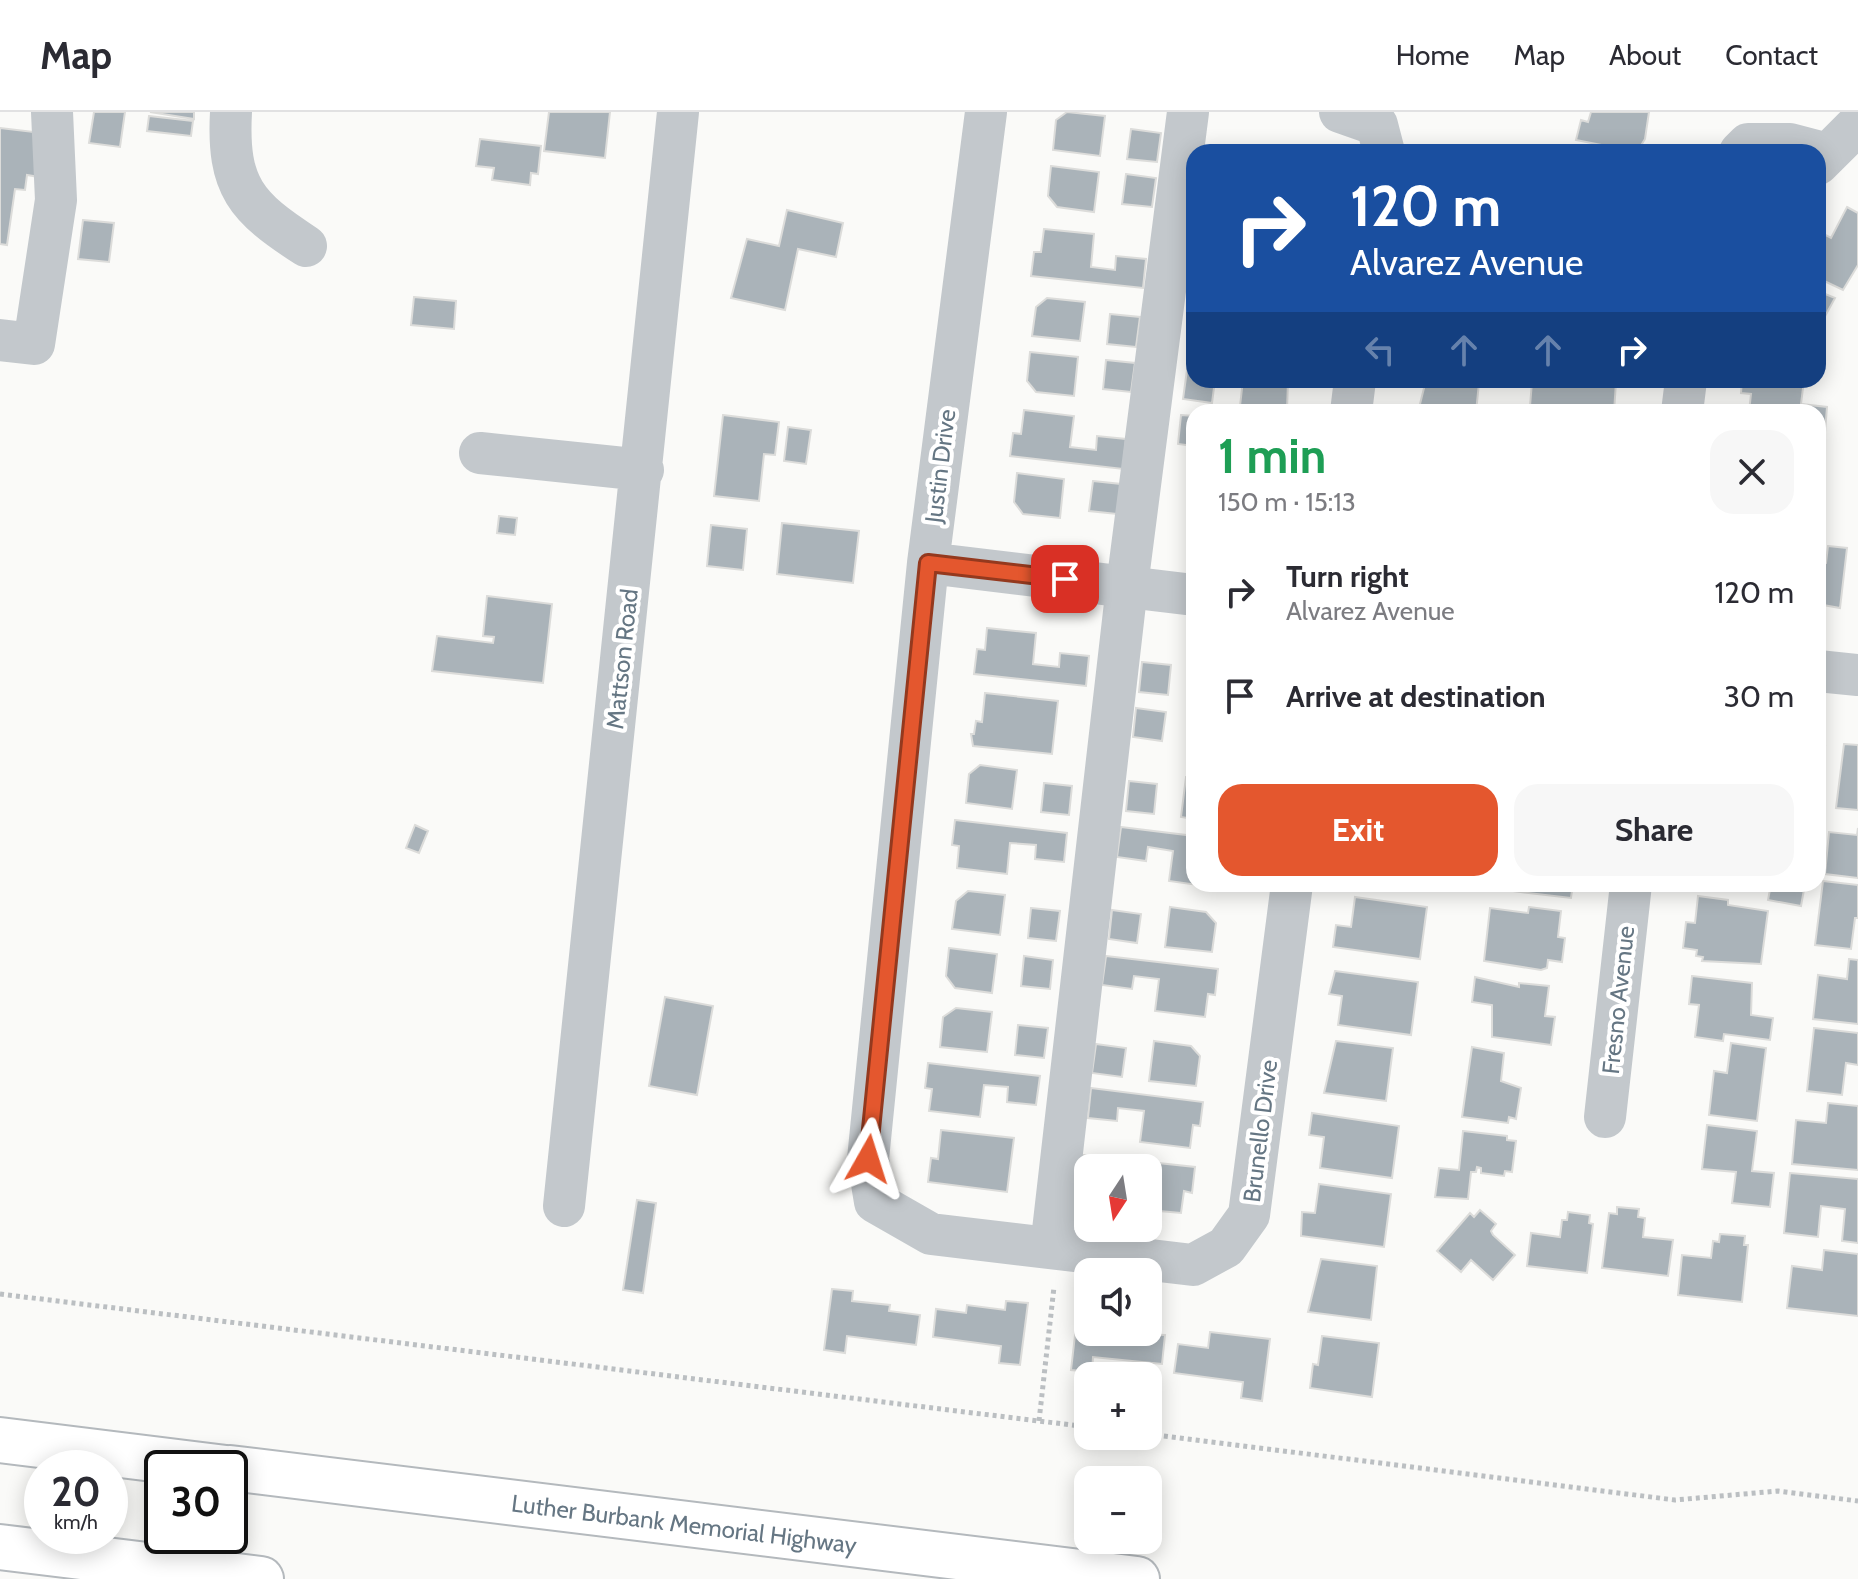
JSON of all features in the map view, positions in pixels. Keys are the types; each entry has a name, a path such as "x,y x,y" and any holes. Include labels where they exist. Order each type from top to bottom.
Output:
{"highway":[{"name":"Luther Burbank Memorial Highway","path":"0,1440 144,1458"},
{"name":"Luther Burbank Memorial Highway","path":"248,1470 1137,1579"},
{"path":"0,1547 261,1579"}],"street":[{"path":"0,340 34,344 56,200 52,112"},
{"path":"231,112 230,145 234,176 263,218 306,246"},
{"name":"Mattson Road","path":"564,1206 678,112"},
{"name":"Justin Drive","path":"875,1202 868,1159 928,563 986,112"},
{"path":"1054,1249 1127,586 1188,112"},
{"path":"1340,112 1377,125 1382,144"},
{"path":"1826,156 1858,124"},
{"path":"1748,144 1790,144"},
{"path":"480,453 643,470"},
{"path":"928,563 1186,594"},
{"path":"1826,672 1858,675"},
{"name":"Brunello Drive","path":"875,1202 931,1234 1193,1265 1226,1247 1249,1215 1291,892"},
{"name":"Fresno Avenue","path":"1605,1117 1630,892"}],"path":[{"path":"1039,1421 1054,1249"},
{"path":"0,1294 1074,1425"},
{"path":"1162,1436 1675,1500 1778,1491 1858,1501"}],"building":[{"path":"94,112 125,112 120,147 89,143"},
{"path":"150,112 194,112 194,119"},
{"path":"549,112 610,112 605,158 544,151"},
{"path":"1067,112 1105,116 1100,156 1053,150 1056,120"},
{"path":"1591,112 1649,112 1642,144 1596,144 1576,140 1581,120 1588,122"},
{"path":"149,116 193,121 191,136 147,131"},
{"path":"0,128 51,134 45,178 27,175 25,190 15,189 7,245 0,244"},
{"path":"1131,129 1161,133 1157,162 1127,159"},
{"path":"480,139 541,146 538,174 531,173 530,185 492,180 494,168 476,166"},
{"path":"1051,166 1099,172 1094,212 1057,207 1048,196"},
{"path":"1126,174 1156,178 1152,207 1122,204"},
{"path":"1847,207 1858,213 1858,265 1843,290 1826,282 1826,235 1831,238"},
{"path":"787,210 843,223 836,257 798,249 785,310 731,298 747,239 779,246"},
{"path":"83,220 114,223 109,262 78,259"},
{"path":"1044,229 1094,234 1091,267 1115,270 1116,256 1146,259 1143,288 1031,276 1034,252 1041,252"},
{"path":"1826,294 1835,298 1826,314"},
{"path":"414,297 456,301 454,329 411,325"},
{"path":"1047,298 1085,302 1080,341 1032,336 1036,307"},
{"path":"1110,314 1140,317 1136,347 1107,344"},
{"path":"1030,352 1078,357 1074,396 1036,392 1027,381"},
{"path":"1106,360 1135,363 1131,392 1103,389"},
{"path":"1186,377 1186,388 1214,388 1212,403 1183,399"},
{"path":"1242,388 1288,388 1287,404 1240,404"},
{"path":"1424,388 1478,388 1477,404 1420,404"},
{"path":"1532,388 1616,388 1615,404 1530,404"},
{"path":"1741,388 1803,388 1801,404 1750,404 1751,394 1741,393"},
{"path":"1024,410 1074,416 1070,447 1096,450 1097,436 1126,439 1123,469 1010,456 1013,433 1021,434"},
{"path":"723,415 779,422 775,455 764,454 759,501 714,496"},
{"path":"1181,415 1186,415 1186,445 1178,444"},
{"path":"788,427 811,430 806,464 784,461"},
{"path":"1017,473 1064,479 1060,518 1023,514 1014,502"},
{"path":"1093,481 1121,484 1117,514 1089,511"},
{"path":"499,516 517,518 515,535 497,533"},
{"path":"782,523 859,531 853,583 777,574"},
{"path":"711,525 747,529 743,570 707,566"},
{"path":"1828,546 1847,548 1840,608 1826,606"},
{"path":"487,596 552,604 543,683 432,671 437,636 493,643 494,637 483,636"},
{"path":"987,628 1036,633 1033,664 1059,667 1060,653 1089,656 1086,686 974,674 977,649 985,650"},
{"path":"1142,662 1171,665 1168,695 1139,692"},
{"path":"985,693 1058,701 1052,754 973,746 971,734 974,734 976,721 982,722"},
{"path":"1136,708 1166,712 1162,741 1133,737"},
{"path":"1844,744 1858,745 1858,810 1836,808"},
{"path":"980,765 1017,770 1012,809 966,803 969,774"},
{"path":"1186,777 1186,818 1181,817"},
{"path":"1129,781 1157,784 1154,814 1126,811"},
{"path":"1044,783 1072,786 1069,815 1041,812"},
{"path":"955,820 1067,833 1064,862 1035,859 1036,845 1010,843 1007,874 957,868 959,846 952,845"},
{"path":"415,825 428,831 419,853 406,848"},
{"path":"1121,827 1186,835 1186,883 1169,881 1173,851 1148,847 1146,861 1117,857"},
{"path":"1858,828 1858,878 1826,874 1829,832 1857,835"},
{"path":"1826,881 1858,885 1858,918 1855,918 1851,949 1815,945 1822,892 1826,892"},
{"path":"968,891 1005,895 1000,935 952,929 956,901"},
{"path":"1520,892 1572,892 1571,898"},
{"path":"1770,892 1804,892 1801,906 1768,900"},
{"path":"1698,896 1728,900 1728,905 1768,911 1761,964 1702,961 1703,957 1696,956 1697,950 1683,948 1686,922 1695,923"},
{"path":"1355,897 1427,907 1420,959 1333,947 1336,925 1351,927"},
{"path":"1170,907 1206,912 1216,923 1212,952 1165,947"},
{"path":"1529,907 1561,911 1558,937 1565,938 1562,962 1548,960 1547,968 1541,970 1484,961 1490,908 1528,913"},
{"path":"1031,908 1060,911 1056,941 1028,938"},
{"path":"1112,910 1141,914 1137,943 1109,939"},
{"path":"949,948 997,954 992,993 955,988 946,976"},
{"path":"1024,956 1053,960 1050,989 1021,986"},
{"path":"1106,956 1218,969 1215,995 1208,994 1205,1017 1155,1011 1159,979 1134,976 1132,989 1102,985"},
{"path":"1849,959 1858,960 1858,1024 1813,1019 1818,975 1847,979"},
{"path":"1335,971 1418,982 1411,1035 1338,1025 1342,996 1329,994"},
{"path":"1692,976 1752,983 1751,1015 1773,1018 1770,1040 1724,1034 1723,1041 1695,1037 1699,1005 1689,1004"},
{"path":"1475,977 1519,987 1519,983 1549,986 1545,1016 1555,1017 1551,1045 1492,1037 1492,1005 1472,1002"},
{"path":"665,997 713,1006 697,1095 649,1086"},
{"path":"956,1008 992,1012 987,1052 940,1047 943,1017"},
{"path":"1018,1025 1048,1028 1044,1058 1015,1055"},
{"path":"1814,1028 1858,1033 1858,1065 1846,1063 1842,1095 1807,1091"},
{"path":"1154,1041 1191,1046 1200,1056 1196,1086 1149,1081"},
{"path":"1336,1041 1393,1048 1386,1101 1324,1093"},
{"path":"1731,1043 1766,1048 1757,1121 1709,1115 1714,1071 1727,1073"},
{"path":"1096,1044 1126,1048 1122,1077 1092,1073"},
{"path":"1472,1047 1504,1053 1501,1081 1521,1088 1516,1119 1509,1117 1508,1123 1462,1117"},
{"path":"928,1063 1040,1076 1036,1105 1007,1102 1008,1087 984,1085 980,1117 929,1111 932,1089 925,1088"},
{"path":"1091,1088 1203,1102 1200,1126 1193,1125 1190,1148 1140,1142 1144,1111 1118,1108 1117,1121 1088,1118"},
{"path":"1828,1103 1858,1106 1858,1170 1792,1164 1796,1120 1826,1123"},
{"path":"1312,1113 1399,1126 1392,1178 1320,1168 1324,1137 1309,1135"},
{"path":"1707,1125 1757,1131 1752,1171 1774,1173 1770,1207 1732,1203 1736,1172 1702,1169"},
{"path":"941,1130 1014,1138 1007,1192 928,1182 931,1158 938,1159"},
{"path":"1463,1131 1507,1136 1507,1140 1516,1141 1512,1172 1505,1171 1504,1176 1481,1173 1481,1168 1477,1167 1476,1172 1471,1172 1468,1199 1435,1197 1439,1168 1459,1170"},
{"path":"1162,1163 1195,1167 1192,1193 1184,1191 1181,1213 1162,1211"},
{"path":"1790,1173 1858,1179 1858,1243 1842,1241 1845,1209 1821,1206 1818,1237 1784,1233"},
{"path":"1319,1184 1391,1194 1384,1247 1301,1236 1302,1212 1315,1213"},
{"path":"637,1200 656,1203 643,1293 623,1290"},
{"path":"1617,1207 1639,1209 1638,1217 1645,1218 1643,1237 1673,1240 1668,1276 1602,1268 1609,1213 1617,1214"},
{"path":"1480,1210 1496,1224 1491,1231 1493,1235 1515,1255 1493,1280 1471,1260 1461,1272 1437,1251 1470,1213 1474,1217"},
{"path":"1568,1212 1590,1215 1589,1223 1593,1224 1587,1273 1527,1266 1531,1233 1560,1237 1562,1220 1567,1220"},
{"path":"1720,1234 1745,1236 1744,1245 1748,1245 1742,1302 1678,1295 1682,1255 1711,1258 1713,1241 1719,1242"},
{"path":"1824,1250 1858,1254 1858,1316 1787,1308 1792,1266 1822,1270"},
{"path":"1321,1259 1377,1266 1371,1320 1308,1312"},
{"path":"832,1289 853,1291 852,1301 890,1305 889,1311 920,1315 916,1345 847,1336 845,1353 824,1350"},
{"path":"1006,1301 1028,1303 1020,1365 999,1363 1001,1346 933,1337 936,1309 966,1313 967,1305 1005,1310"},
{"path":"1210,1332 1270,1339 1262,1401 1241,1398 1243,1382 1174,1373 1178,1344 1208,1348"},
{"path":"1162,1335 1165,1335 1162,1364 1093,1357 1093,1362 1074,1362 1074,1370 1071,1370 1074,1344 1162,1346"},
{"path":"1322,1336 1379,1343 1372,1397 1310,1388 1313,1364 1318,1365"}],"route":[{"path":"868,1159 928,563 1065,579"}]}
